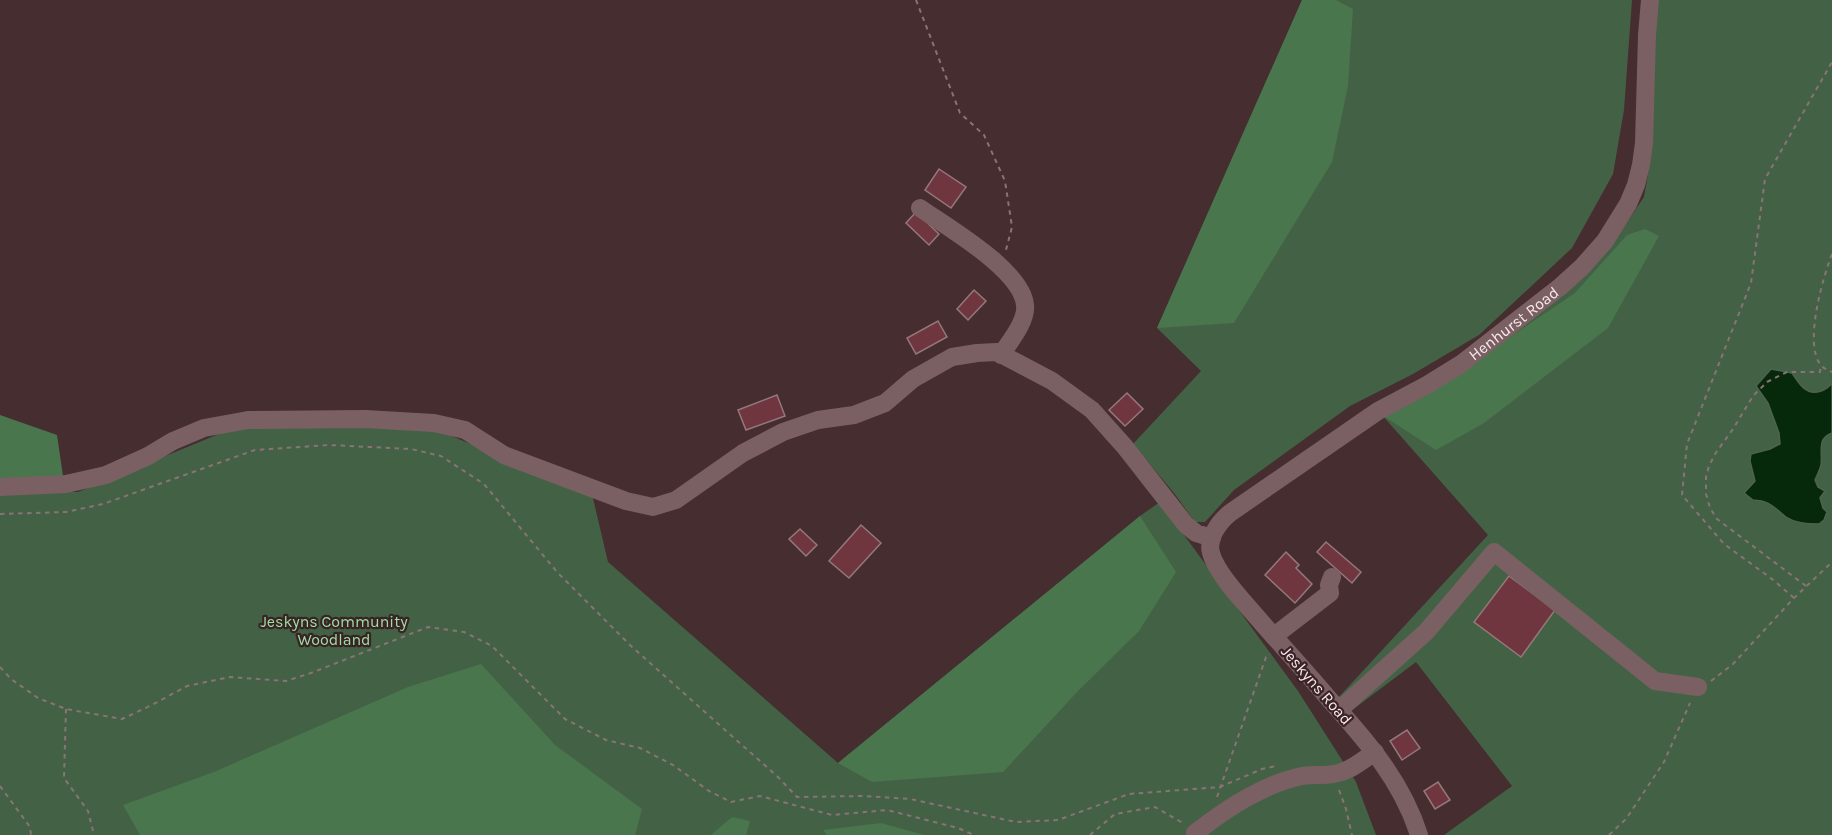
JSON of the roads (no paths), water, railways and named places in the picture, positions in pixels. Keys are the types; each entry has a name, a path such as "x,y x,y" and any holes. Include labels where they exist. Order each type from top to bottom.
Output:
{"street":[{"name":"Henhurst Road","path":"1212,538 1219,525 1230,513 1371,415 1436,380 1495,339 1561,286 1614,230 1636,185 1641,165 1650,0"},
{"path":"920,208 994,260 1021,293 1025,304 1024,314 1001,355"},
{"path":"0,487 66,484 106,475 204,428 248,420 365,419 434,423 465,430 504,455 626,501 653,507 675,500 742,453 783,432 819,420 854,415 885,403 913,379 951,357 997,352 1052,381 1092,410 1125,447 1188,527 1196,533 1212,538"},
{"name":"Jeskyns Road","path":"1212,538 1212,555 1223,574 1375,752 1402,794 1419,835"},
{"path":"1340,710 1426,632 1494,552 1655,681 1698,687"},
{"path":"1277,640 1330,593 1329,585 1332,577"},
{"path":"1195,833 1262,790 1302,776 1333,774 1354,767 1375,752"}],"park label":[{"name":"Jeskyns Community Woodland","path":"334,630"}]}
